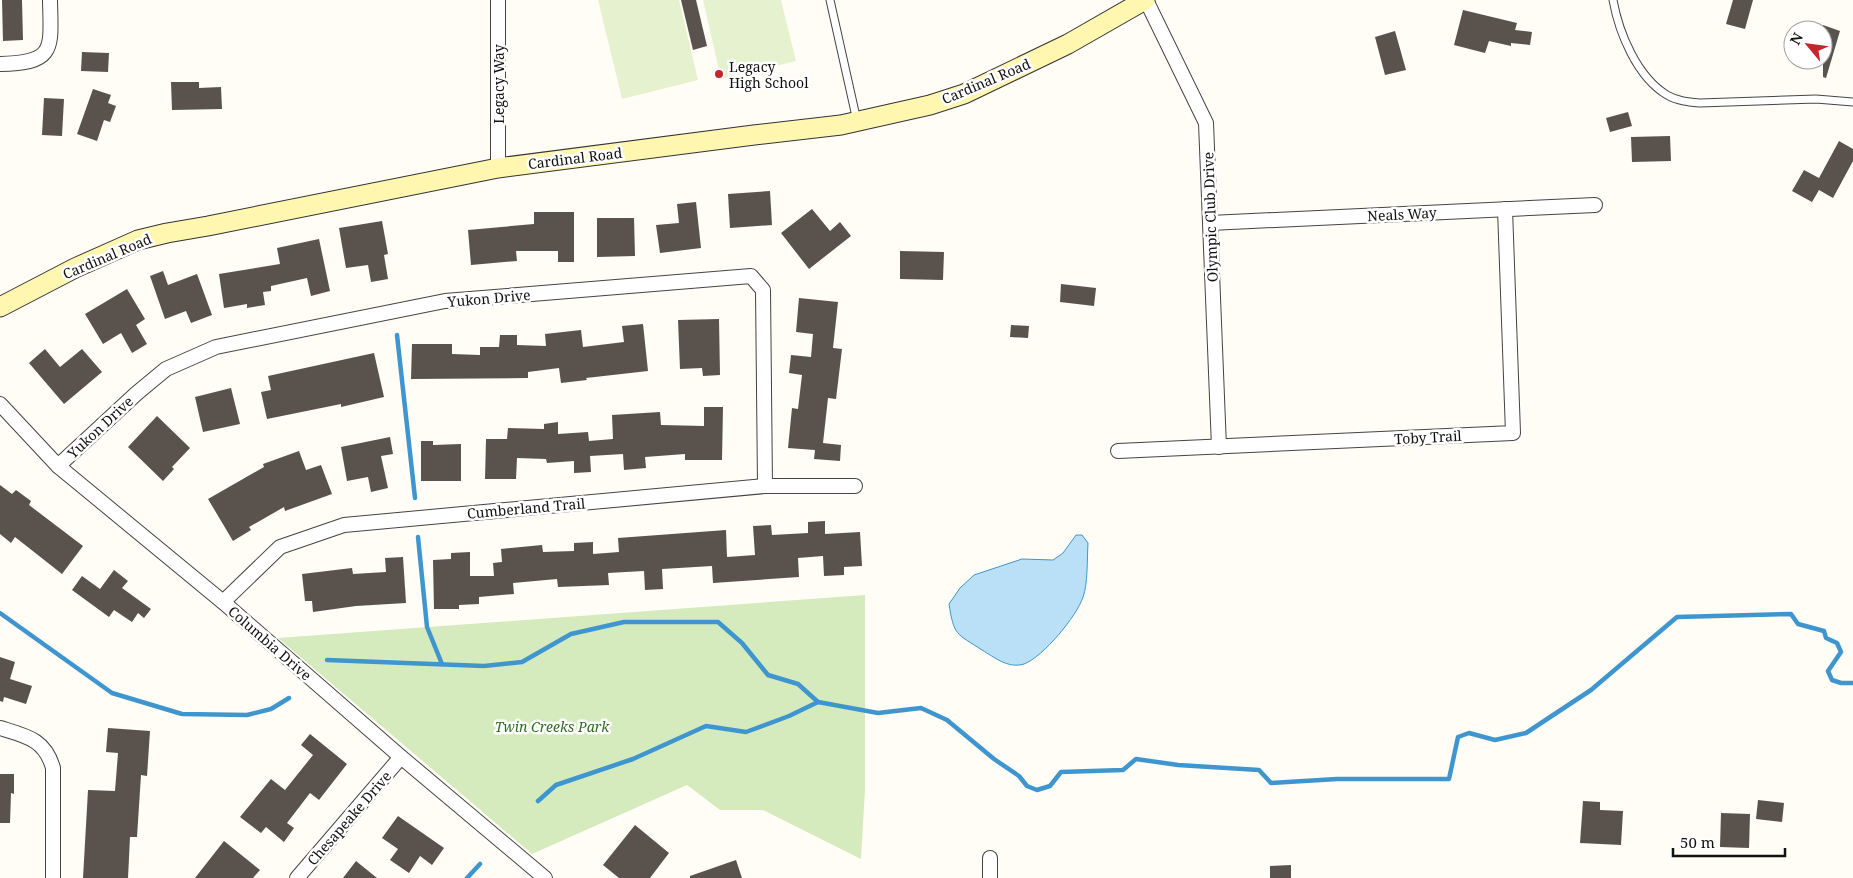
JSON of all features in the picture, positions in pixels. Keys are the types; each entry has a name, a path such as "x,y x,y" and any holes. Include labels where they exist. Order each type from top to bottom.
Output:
{"street":[{"path":"0,64 33,62 44,55 49,44 50,0"},
{"name":"Legacy Way","path":"498,0 498,168"},
{"name":"Cardinal Road","path":"0,307 75,268 138,240 167,233 498,168 841,125 930,105 964,94 1068,44 1145,0"},
{"name":"Olympic Club Drive","path":"1145,0 1206,122 1220,447"},
{"name":"Neals Way","path":"1210,223 1595,205"},
{"name":"Toby Trail","path":"1118,451 1513,433 1505,209"},
{"name":"Yukon Drive","path":"58,466 137,393 166,369 216,348 445,301 751,276 763,290 765,486"},
{"name":"Columbia Drive","path":"0,404 58,466 223,602 401,757 545,878"},
{"name":"Cumberland Trail","path":"223,602 280,547 344,525 765,486 855,486"},
{"path":"0,728 27,736 37,742 46,750 50,758 53,768 52,878"},
{"name":"Chesapeake Drive","path":"297,878 401,757"},
{"path":"990,858 990,878"}],"lane":[{"path":"830,0 858,121"},
{"path":"1613,0 1630,51 1646,78 1668,96 1684,102 1700,103 1816,98 1853,102"}],"green space":[{"path":"598,0 679,0 698,80 622,99"},
{"path":"703,0 781,0 796,61 721,79"},
{"name":"Twin Creeks Park","path":"865,595 865,789 861,859 763,810 720,810 687,785 532,854 278,638"}],"water":[{"path":"1076,535 1082,535 1088,543 1085,592 1080,605 1067,625 1032,660 1018,665 1007,664 996,659 958,633 953,622 949,604 960,588 974,575 1022,559 1053,560 1063,553"}],"building":[{"path":"2,0 22,0 23,40 3,41"},
{"path":"681,0 696,0 707,46 693,50"},
{"path":"1733,0 1753,0 1745,29 1726,24"},
{"path":"1463,10 1517,23 1515,30 1532,32 1530,45 1511,43 1511,46 1489,41 1485,53 1454,45"},
{"path":"1833,29 1840,31 1833,54"},
{"path":"1395,31 1406,70 1385,75 1375,37"},
{"path":"82,52 109,53 108,72 81,71"},
{"path":"1823,70 1828,70 1826,78 1823,77"},
{"path":"171,82 199,82 199,88 221,87 222,109 172,110"},
{"path":"93,89 111,95 108,103 116,106 110,122 104,120 97,141 77,134"},
{"path":"44,98 64,99 62,136 42,135"},
{"path":"1628,112 1632,126 1610,132 1606,118"},
{"path":"1670,136 1671,161 1632,162 1631,137"},
{"path":"1839,141 1853,149 1853,161 1833,198 1819,190 1812,202 1792,191 1804,170 1819,178"},
{"path":"770,191 772,225 730,228 728,194"},
{"path":"696,202 701,248 660,253 656,225 679,223 677,204"},
{"path":"812,209 830,231 840,222 851,236 809,269 781,233"},
{"path":"534,212 574,212 574,262 558,262 558,251 516,251 517,261 471,265 468,230 534,224"},
{"path":"597,218 634,218 635,256 597,257"},
{"path":"382,221 388,254 384,255 388,279 371,282 368,265 346,268 339,228"},
{"path":"319,239 330,291 311,296 307,278 271,286 271,291 263,292 265,305 247,308 247,304 224,308 219,274 280,264 277,248"},
{"path":"900,251 944,252 943,280 900,279"},
{"path":"163,271 168,285 197,274 212,315 191,323 186,311 165,319 150,276"},
{"path":"1061,284 1096,288 1094,306 1060,302"},
{"path":"127,289 145,319 136,325 147,344 132,353 121,333 103,344 85,314"},
{"path":"799,298 838,302 833,348 842,349 836,399 828,398 823,443 841,445 840,461 814,459 815,450 788,448 792,408 798,409 802,375 789,373 791,355 811,357 813,334 796,332"},
{"path":"719,319 720,375 703,376 702,368 680,369 678,320"},
{"path":"643,324 648,371 586,378 587,380 561,383 559,368 528,372 528,378 411,379 412,344 452,344 452,354 480,355 480,347 499,347 500,335 517,335 517,345 546,346 545,334 581,330 583,347 624,342 622,326"},
{"path":"1011,325 1029,326 1028,338 1010,337"},
{"path":"45,349 60,367 82,349 102,372 64,404 29,363"},
{"path":"374,353 384,397 341,407 341,404 267,419 261,392 271,390 268,376"},
{"path":"231,388 240,424 203,432 195,397"},
{"path":"704,407 723,407 722,460 685,460 685,454 645,457 646,468 624,470 623,454 590,456 591,472 574,473 574,461 547,463 546,459 517,458 516,479 485,479 486,439 507,439 508,428 544,429 544,424 558,422 558,434 588,432 589,441 613,439 612,415 660,412 661,425 704,426"},
{"path":"157,416 190,448 172,467 174,469 163,481 128,447"},
{"path":"390,437 393,454 381,456 388,488 371,492 368,477 347,481 341,447"},
{"path":"421,441 433,441 433,445 461,444 461,481 421,481"},
{"path":"299,451 306,470 321,465 332,494 285,511 284,507 249,527 251,530 233,541 208,499 264,467 263,464"},
{"path":"0,485 12,494 16,490 31,501 29,505 83,546 62,574 15,537 11,543 0,534"},
{"path":"825,521 825,534 860,532 862,566 844,567 844,575 824,576 823,556 798,558 799,577 713,583 712,566 662,569 663,589 645,590 644,571 608,573 609,585 558,587 557,579 513,583 514,594 479,597 479,604 459,605 459,609 434,609 433,560 451,559 451,553 470,552 470,576 494,576 493,563 502,562 501,549 542,545 543,552 574,551 574,543 593,542 593,554 619,552 618,538 726,530 727,557 755,555 753,526 771,525 772,535 808,533 808,522"},
{"path":"403,557 406,603 356,606 313,612 312,601 305,601 302,574 352,568 353,574 386,572 385,558"},
{"path":"114,570 128,581 122,588 151,609 144,618 138,613 132,622 114,610 109,617 72,590 82,576 100,589"},
{"path":"0,657 15,662 10,679 32,686 26,704 4,697 3,702 0,701"},
{"path":"108,728 150,731 147,776 141,775 137,837 130,837 128,878 83,878 88,790 115,791 118,753 106,752"},
{"path":"310,734 347,764 319,800 310,793 287,823 294,828 284,842 266,827 261,833 240,817 271,779 285,790 313,755 301,745"},
{"path":"0,774 14,774 14,794 11,793 10,823 0,823"},
{"path":"1758,800 1784,803 1782,822 1756,819"},
{"path":"1583,801 1600,802 1600,810 1623,811 1621,845 1580,843"},
{"path":"1721,813 1750,814 1749,848 1720,847"},
{"path":"398,816 444,848 432,865 420,856 409,873 390,860 398,849 382,838"},
{"path":"635,825 669,853 650,878 619,878 603,865"},
{"path":"224,841 260,870 253,878 195,878"},
{"path":"736,860 742,878 690,878 690,876"},
{"path":"356,861 377,878 343,878"},
{"path":"1291,865 1291,878 1270,878 1270,866"}],"waterway":[{"path":"397,335 415,498"},
{"path":"418,537 427,627 442,664"},
{"path":"0,613 112,693 182,714 247,715 271,709 289,698"},
{"path":"327,660 484,666 522,662 571,634 624,622 718,622 742,643 768,675 798,684 818,702 878,713 921,708 947,720 994,759 1019,776 1027,786 1037,790 1050,786 1061,772 1123,770 1136,759 1178,765 1259,770 1271,783 1337,779 1449,779 1458,737 1469,733 1495,740 1526,733 1591,690 1677,617 1791,614 1798,624 1824,631 1826,638 1837,643 1841,652 1828,671 1832,680 1841,683 1853,683"},
{"path":"538,801 556,785 633,759 706,726 746,732 789,716 818,702"},
{"path":"467,878 480,864"}],"place":[{"name":"Legacy High School","path":"719,74"}]}
